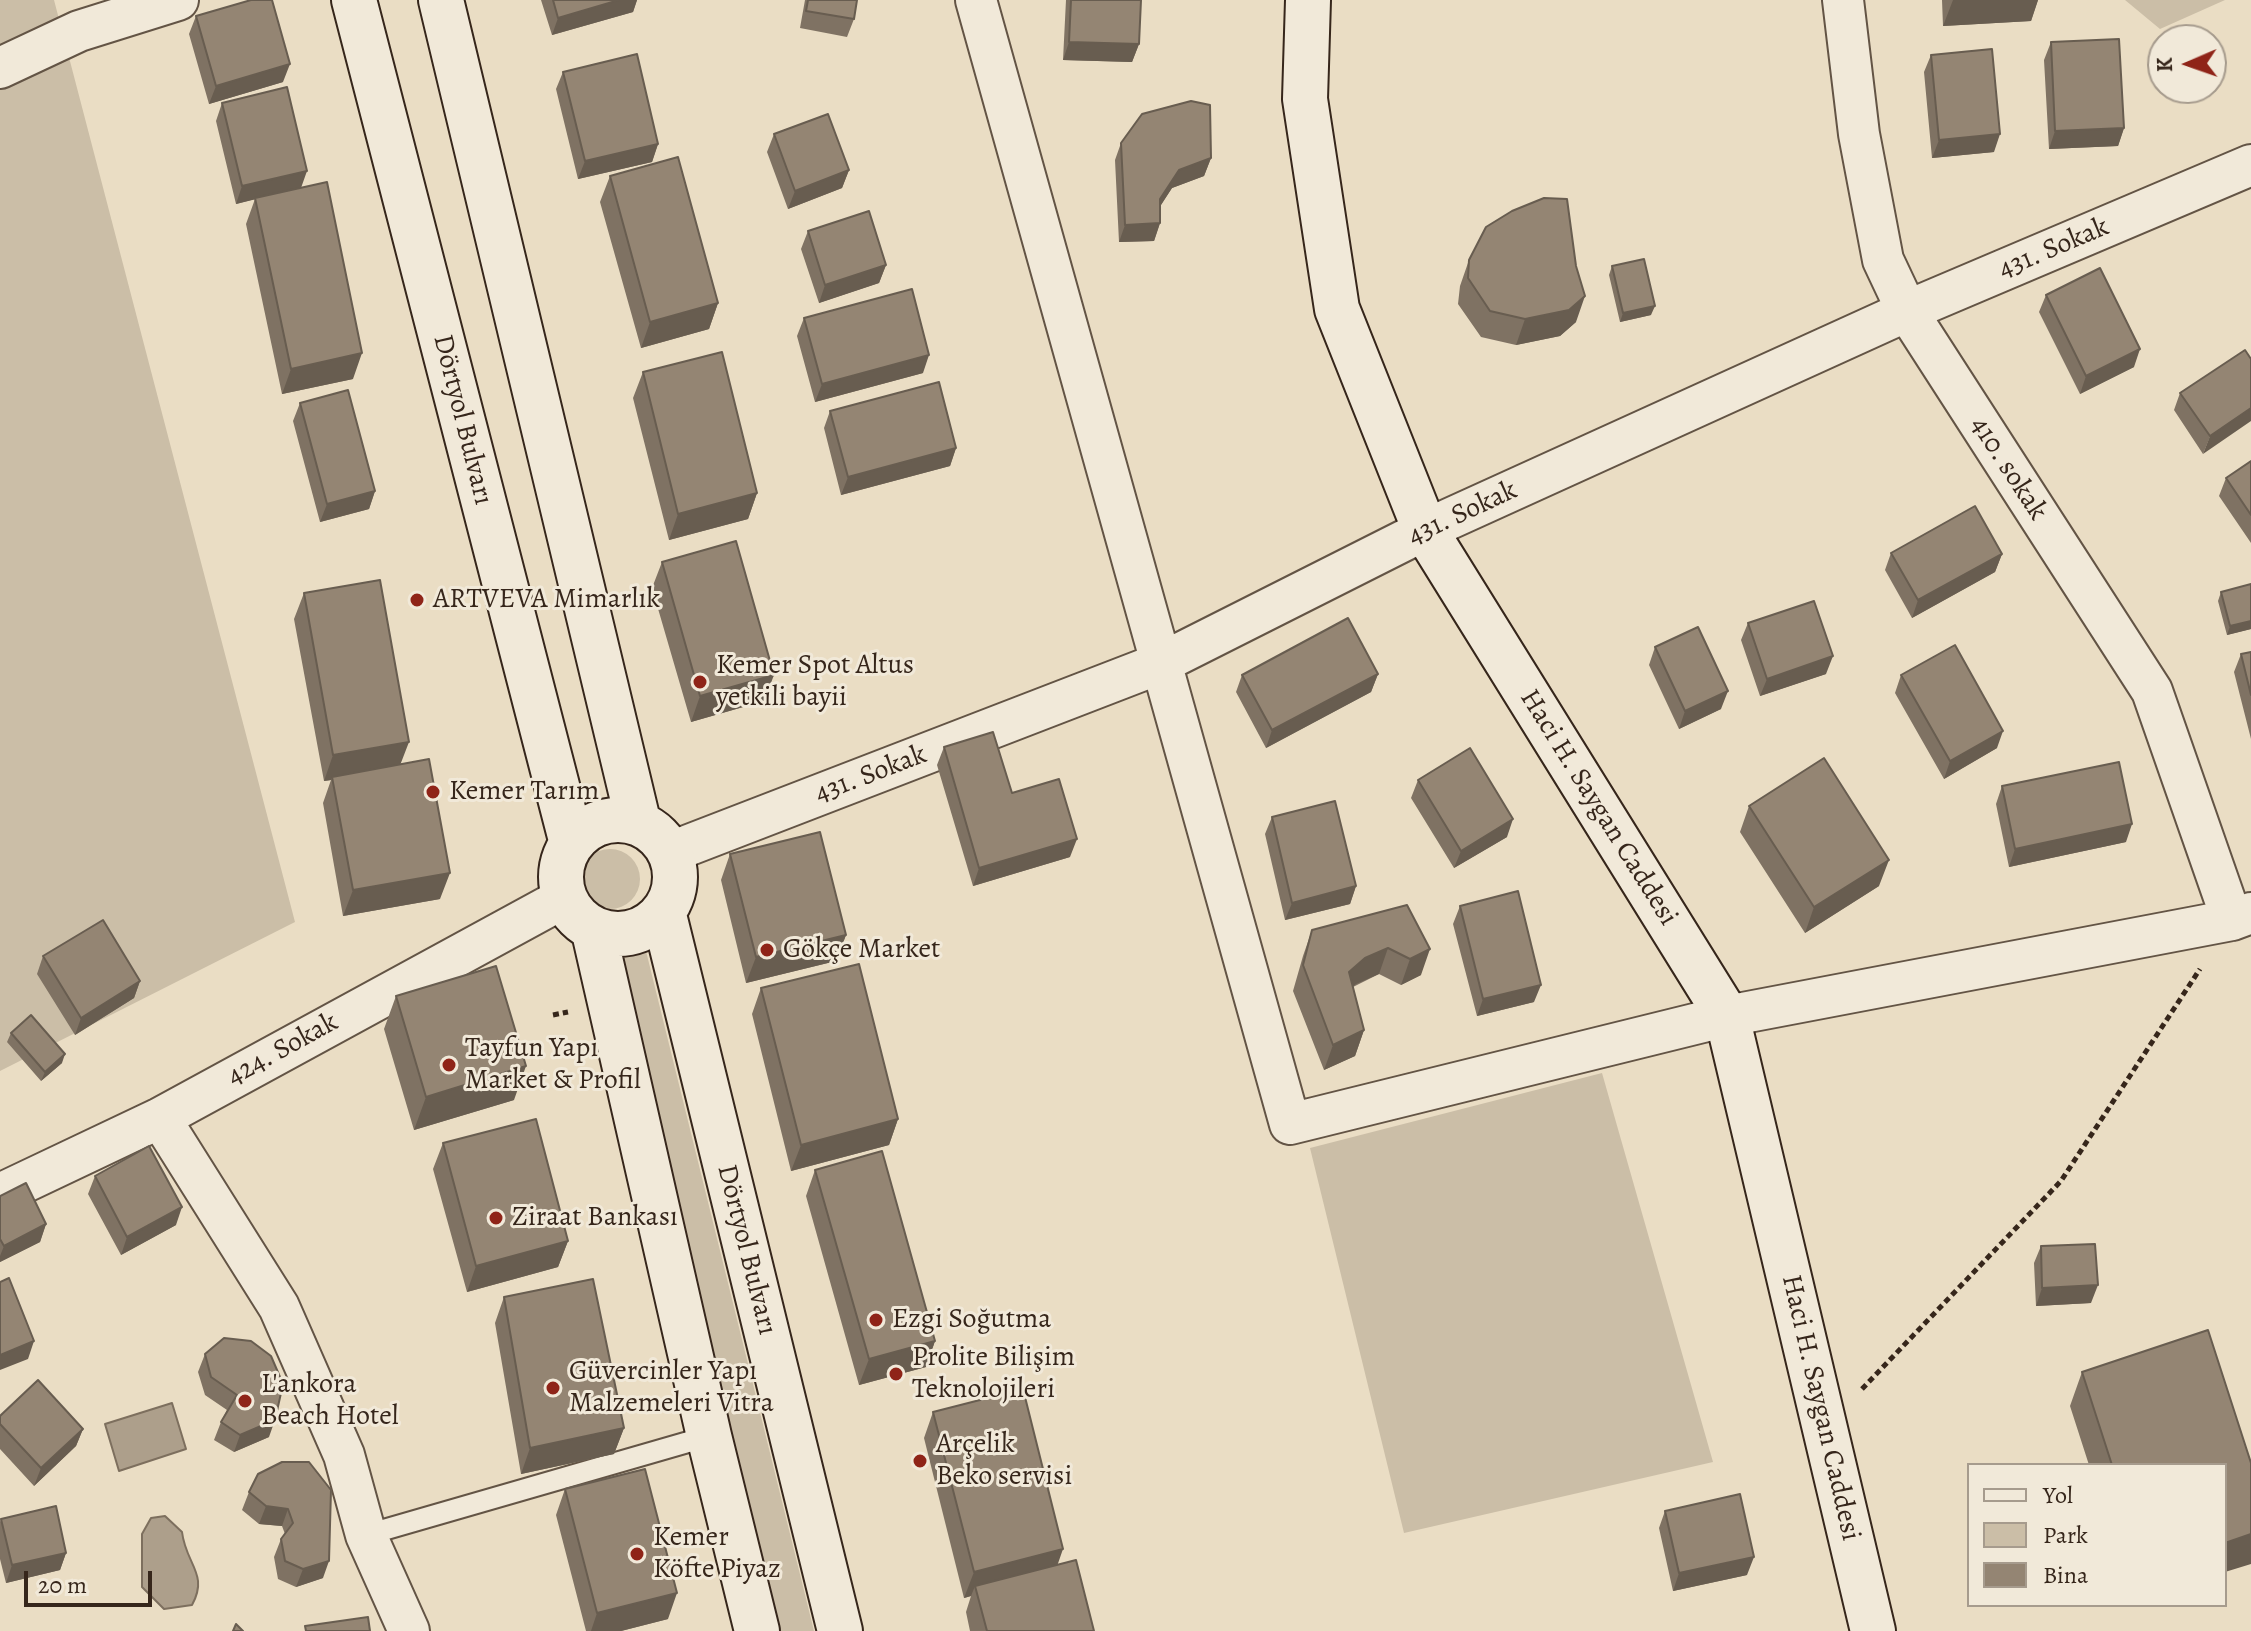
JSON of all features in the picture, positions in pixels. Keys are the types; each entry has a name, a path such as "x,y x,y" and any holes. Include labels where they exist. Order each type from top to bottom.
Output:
{"main road":[{"name":"Dörtyol Bulvarı","path":"354,0 571,840"},
{"path":"441,0 638,821 671,852 677,885 664,915 632,935 594,932"},
{"name":"Haci H. Saygan Caddesi","path":"1308,0 1305,99 1337,309 1425,530 1727,1016 1873,1631"},
{"path":"638,821 602,820 571,840 559,868 562,899 594,932 709,1436 757,1631"},
{"name":"Dörtyol Bulvarı","path":"664,915 840,1631"}],"street":[{"path":"0,68 79,31 178,0"},
{"path":"976,0 1290,1124 1727,1016 2242,916"},
{"name":"410. sokak","path":"1843,0 1859,134 1883,260 1907,311 2152,691 2242,916"},
{"name":"431. Sokak","path":"671,852 1161,663 1425,530 1907,311 2251,165"},
{"name":"424. Sokak","path":"0,1194 160,1118 562,899"},
{"path":"160,1118 279,1307 344,1455 366,1535 409,1631"}],"lane":[{"path":"366,1535 709,1436"}],"path":[{"path":"1825,1427 2061,1181 2242,916"}],"green space":[{"path":"0,0 54,0 295,922 0,1071"},
{"path":"2125,0 2225,0 2171,24 2154,24"},
{"path":"610,849 631,858 640,879 631,900 610,909 589,900 580,879 589,858"},
{"path":"645,947 814,1631 780,1631 609,957"},
{"path":"1602,1073 1713,1462 1404,1533 1310,1148"}],"shaded area":[{"path":"172,1403 186,1449 119,1471 105,1424"},
{"path":"165,1516 182,1532 198,1585 192,1605 164,1609 142,1587 142,1534 151,1518"}],"building":[{"path":"251,0 272,0 290,64 216,86 196,16"},
{"path":"553,0 619,0 558,18"},
{"path":"808,0 857,0 854,19 806,11"},
{"path":"1071,0 1141,0 1139,44 1069,42"},
{"path":"2119,39 2124,128 2055,131 2051,42"},
{"path":"1992,49 2000,134 1939,140 1931,55"},
{"path":"637,54 658,144 585,161 563,72"},
{"path":"287,87 307,171 242,186 222,103"},
{"path":"1191,101 1210,105 1211,158 1179,170 1160,199 1160,223 1125,225 1121,143 1142,114"},
{"path":"828,114 849,170 795,191 774,134"},
{"path":"678,157 718,303 650,322 610,176"},
{"path":"327,182 362,353 291,369 255,198"},
{"path":"1544,198 1567,199 1576,266 1585,296 1569,310 1525,319 1490,311 1468,278 1469,260 1486,227 1512,211"},
{"path":"869,211 886,265 825,285 808,231"},
{"path":"1644,259 1655,306 1623,313 1612,266"},
{"path":"2100,268 2140,349 2086,376 2046,295"},
{"path":"912,289 929,355 822,384 804,318"},
{"path":"2245,350 2251,359 2251,408 2210,436 2180,393"},
{"path":"722,352 757,493 678,514 643,372"},
{"path":"939,382 956,448 848,477 830,411"},
{"path":"348,390 375,491 327,504 300,403"},
{"path":"2251,461 2251,515 2226,478"},
{"path":"1975,506 2002,554 1918,600 1891,553"},
{"path":"736,541 774,675 700,696 662,562"},
{"path":"380,580 409,742 333,755 304,593"},
{"path":"2251,584 2251,621 2230,626 2221,592"},
{"path":"1814,601 1833,656 1767,679 1748,623"},
{"path":"1348,618 1378,674 1272,730 1242,675"},
{"path":"1698,627 1728,691 1685,711 1655,647"},
{"path":"1955,645 2003,731 1950,761 1901,675"},
{"path":"2251,652 2251,695 2241,654"},
{"path":"993,732 1012,793 1059,779 1077,839 979,868 944,747"},
{"path":"1470,748 1513,819 1461,851 1418,780"},
{"path":"1824,758 1889,860 1814,907 1749,806"},
{"path":"429,759 450,873 353,890 332,777"},
{"path":"2119,762 2132,824 2015,849 2002,786"},
{"path":"1335,801 1356,886 1292,903 1272,817"},
{"path":"820,832 846,935 756,957 730,854"},
{"path":"1518,891 1541,985 1483,999 1460,906"},
{"path":"1407,905 1430,949 1410,959 1388,948 1365,958 1349,972 1364,1030 1333,1045 1303,965 1312,930"},
{"path":"103,920 140,981 81,1018 43,956"},
{"path":"859,964 898,1119 801,1145 761,988"},
{"path":"496,966 526,1066 426,1097 396,996"},
{"path":"31,1015 65,1054 45,1072 11,1033"},
{"path":"536,1119 568,1241 476,1266 443,1143"},
{"path":"149,1146 182,1207 127,1237 95,1176"},
{"path":"882,1151 935,1341 869,1359 815,1170"},
{"path":"26,1183 46,1224 4,1246 0,1239 0,1196"},
{"path":"2095,1244 2098,1285 2042,1288 2041,1246"},
{"path":"9,1278 34,1341 0,1355 0,1282"},
{"name":"Güvercinler Yapı Malzemeleri Vitra","path":"593,1279 624,1428 530,1448 504,1297"},
{"path":"2208,1330 2251,1463 2251,1534 2227,1542 2227,1463 2111,1463 2082,1372"},
{"path":"224,1338 251,1341 271,1356 283,1384 275,1420 240,1435 221,1422 237,1395 211,1377 205,1354"},
{"path":"38,1380 83,1429 41,1468 0,1424 0,1416"},
{"path":"1023,1389 1063,1549 974,1572 933,1412"},
{"path":"282,1462 309,1462 331,1490 329,1561 303,1569 285,1561 281,1539 293,1523 288,1509 266,1506 249,1492 258,1474"},
{"path":"645,1469 677,1593 597,1613 565,1489"},
{"path":"1740,1494 1754,1557 1679,1573 1665,1511"},
{"path":"56,1506 66,1553 12,1565 1,1519"},
{"path":"1076,1560 1094,1631 987,1631 975,1586"},
{"path":"368,1617 370,1631 306,1631 305,1626"}],"place":[{"name":"ARTVEVA Mimarlık","path":"417,600"},
{"name":"Kemer Spot Altus yetkili bayii","path":"700,682"},
{"name":"Kemer Tarım","path":"433,792"},
{"name":"Gökçe Market","path":"767,950"},
{"name":"Tayfun Yapı Market & Profil","path":"449,1065"},
{"name":"Ziraat Bankası","path":"496,1218"},
{"name":"Ezgi Soğutma","path":"876,1320"},
{"name":"Prolite Bilişim Teknolojileri","path":"896,1374"},
{"name":"Güvercinler Yapı Malzemeleri Vitra","path":"553,1388"},
{"name":"L'ankora Beach Hotel","path":"245,1401"},
{"name":"Arçelik Beko servisi","path":"920,1461"},
{"name":"Kemer Köfte Piyaz","path":"637,1554"}]}
